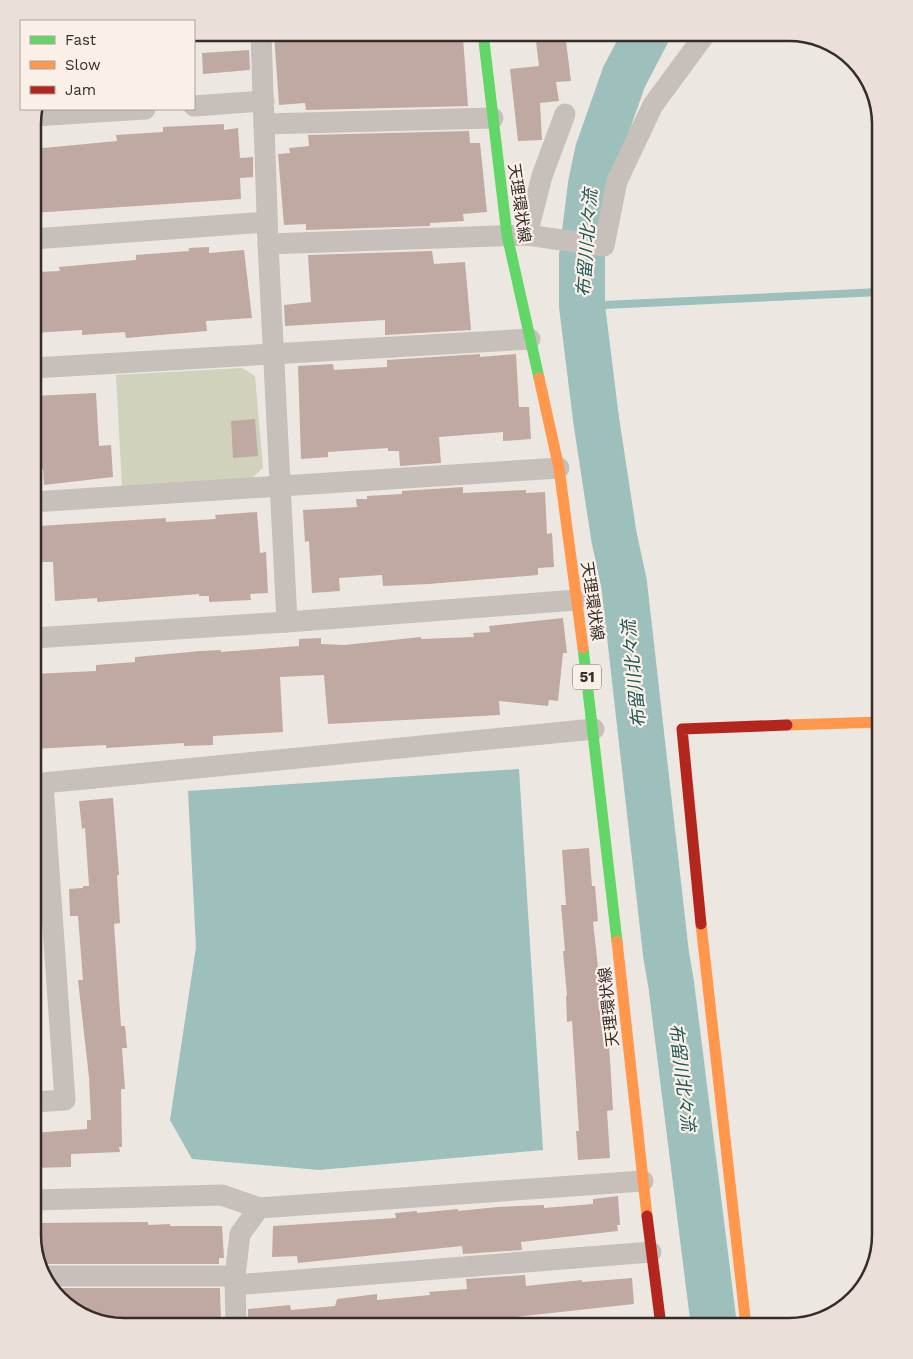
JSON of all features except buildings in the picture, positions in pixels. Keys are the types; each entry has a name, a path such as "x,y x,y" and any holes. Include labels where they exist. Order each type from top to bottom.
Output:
{"main road":[{"name":"天理環状線","path":"484,41 493,118 524,235 530,339 559,468 594,729 643,1181 660,1318"},
{"path":"745,1318 707,989 682,729 872,722"}],"street":[{"path":"262,41 267,222 287,622"},
{"path":"268,244 524,235 604,246 617,181 653,105 700,41"},
{"path":"195,106 264,101"},
{"path":"42,116 129,110"},
{"path":"524,235 542,176 565,114"},
{"path":"264,124 493,118"},
{"path":"41,238 267,222"},
{"path":"41,368 530,339"},
{"path":"41,502 559,468"},
{"path":"41,637 287,622 576,600"},
{"path":"41,784 594,729"},
{"path":"41,819 65,1100 41,1101"},
{"path":"41,1200 222,1196 259,1208 643,1181"},
{"path":"236,1318 235,1280 240,1234 259,1208"},
{"path":"52,1276 235,1280 651,1252"}],"green space":[{"path":"242,368 255,376 263,468 251,479 122,487 116,375"}],"water":[{"path":"519,769 543,1150 319,1170 192,1159 170,1120 196,947 188,791"}],"waterway":[{"name":"布留川北々流","path":"643,41 624,77 598,151 591,184 582,256 582,306 596,419 614,537 624,583 666,954 713,1318"},
{"path":"582,306 872,292"}],"traffic: fast":[{"path":"484,41 507,235 539,378"},
{"path":"583,648 617,941"}],"traffic: slow":[{"path":"539,378 559,468 583,648"},
{"path":"787,725 872,722"},
{"path":"701,924 745,1318"},
{"path":"617,941 647,1216"}],"traffic: jam":[{"path":"701,924 682,729 787,725"},
{"path":"647,1216 660,1318"}]}
